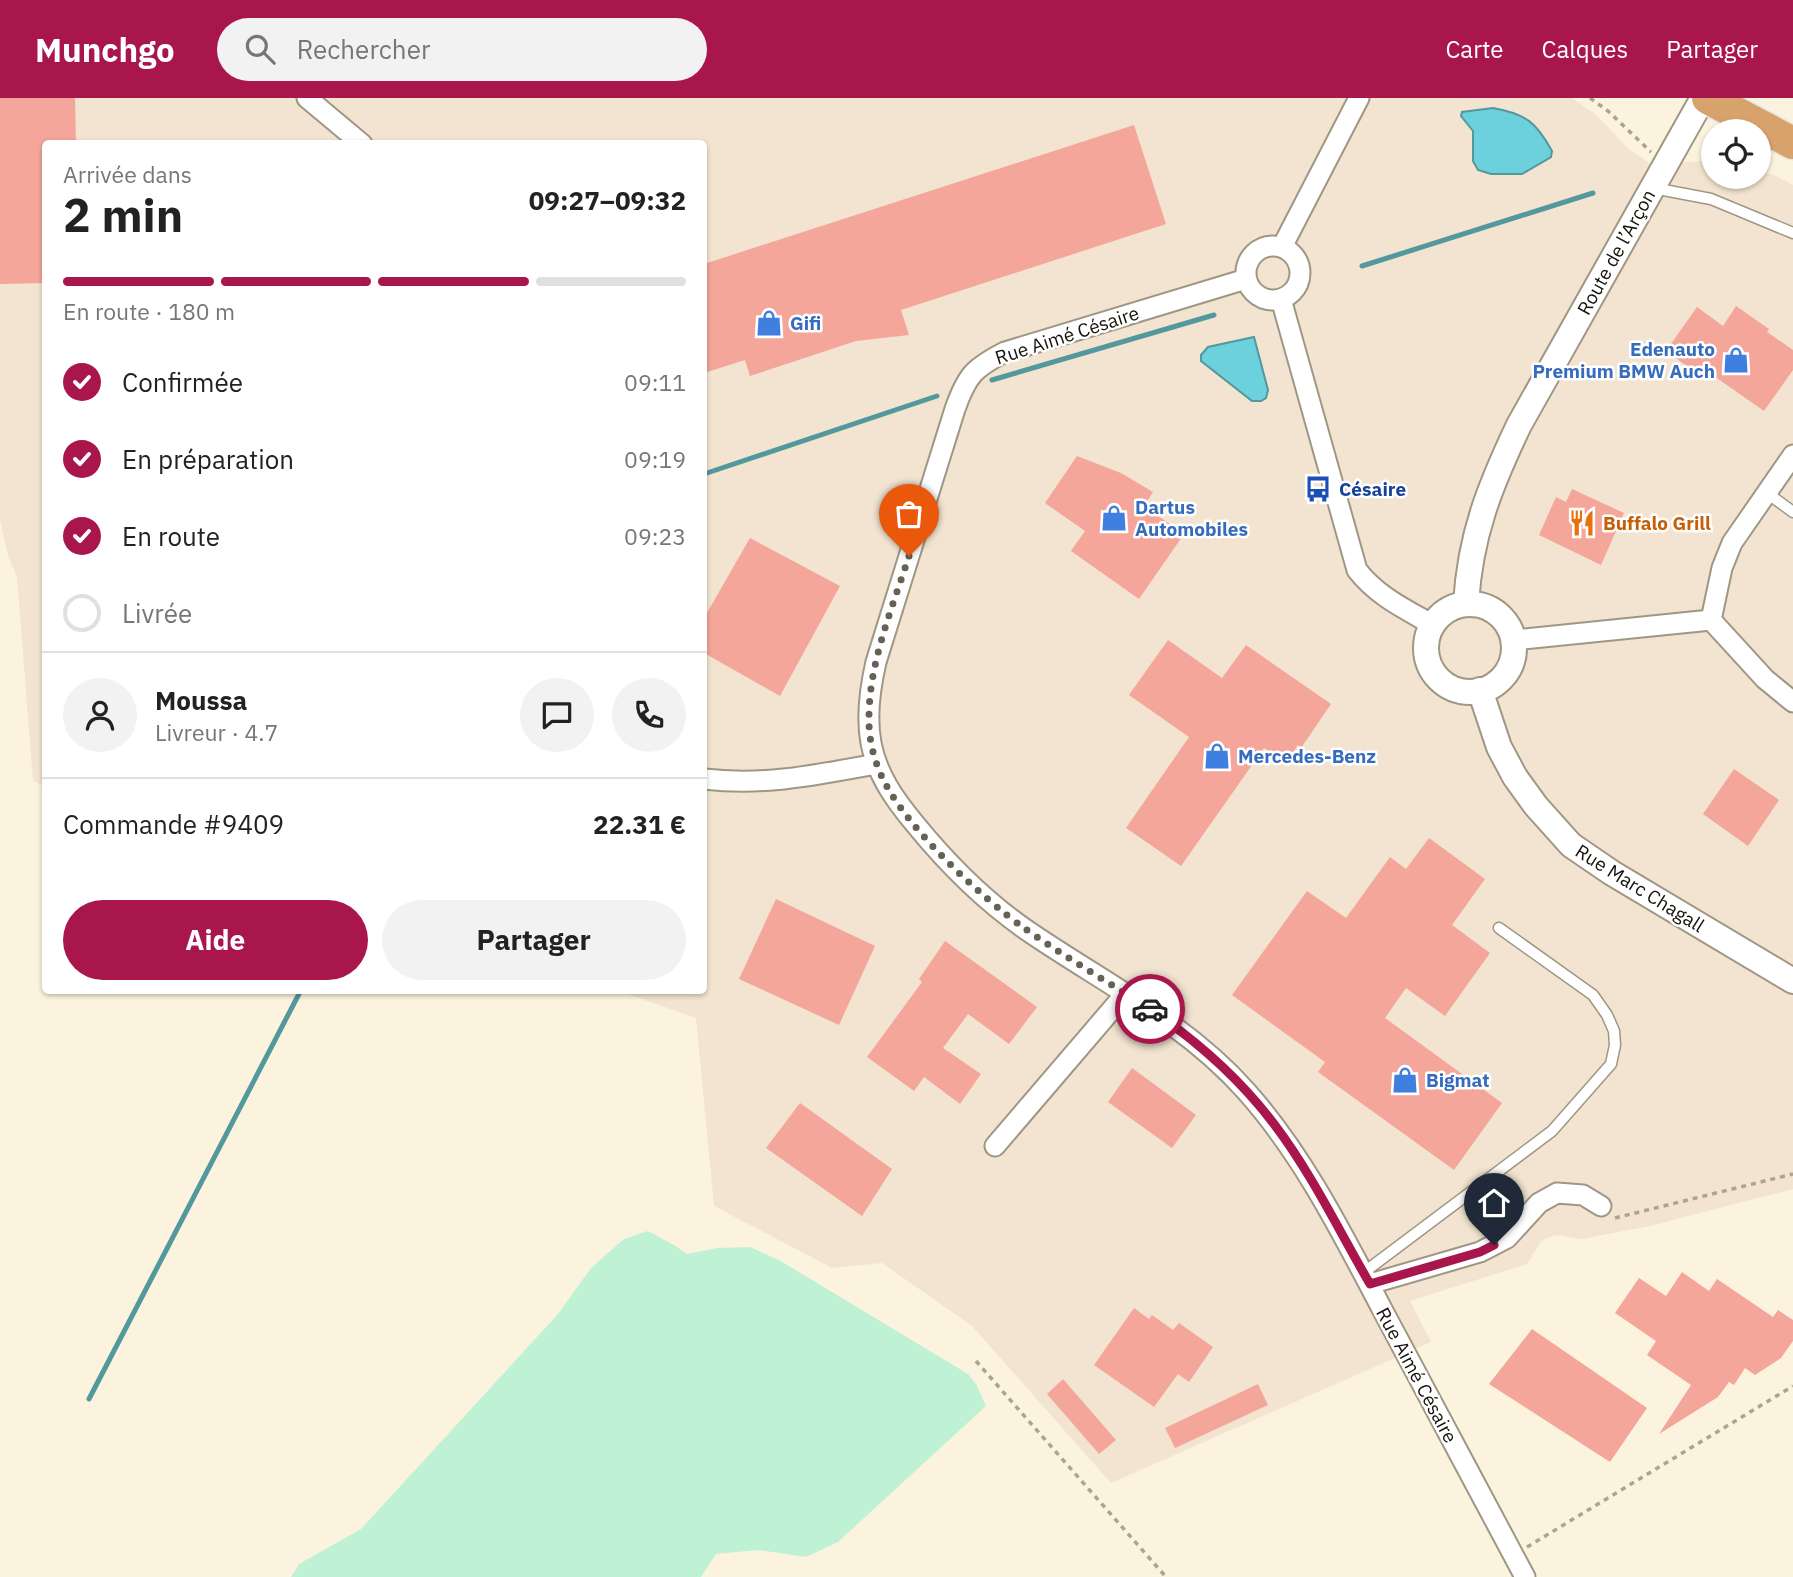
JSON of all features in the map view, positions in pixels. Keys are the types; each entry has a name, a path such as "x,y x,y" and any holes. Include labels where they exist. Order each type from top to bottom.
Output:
{"highway":[{"path":"1705,98 1793,143"}],"street":[{"path":"307,98 357,140"},
{"path":"1282,247 1359,98"},
{"name":"Route de l’Arçon","path":"1466,604 1471,554 1479,519 1497,471 1519,425 1705,98"},
{"path":"1273,246 1282,247 1292,253 1298,263 1300,274 1297,285 1291,294 1281,299 1266,300 1253,292 1246,279 1248,260 1255,252 1273,246"},
{"name":"Rue Aimé Césaire","path":"1246,279 1005,352 979,366 974,372 955,409 876,662 869,701 869,723 876,764 896,801 934,847 962,875 1023,927 1187,1036 1218,1062 1275,1125 1303,1167 1367,1279 1525,1577"},
{"path":"1281,299 1357,570 1368,584 1384,597 1433,625"},
{"path":"1711,620 1722,568 1732,543 1793,455"},
{"path":"1466,604 1477,605 1497,613 1505,621 1514,640 1513,659 1504,676 1480,690 1460,690 1442,681 1427,655 1433,625 1447,611 1466,604"},
{"path":"1514,640 1711,620"},
{"path":"1711,620 1765,679 1791,697"},
{"name":"Rue Marc Chagall","path":"1480,690 1499,747 1515,777 1536,806 1571,845 1612,873 1793,981"},
{"path":"707,779 726,782 778,781 876,764"},
{"path":"995,1146 1126,993"},
{"path":"1367,1279 1480,1252 1507,1238 1539,1203 1557,1193 1583,1195 1607,1212"}],"lane":[{"path":"1652,188 1711,199 1793,233"},
{"path":"1767,493 1793,512"},
{"path":"1367,1279 1552,1131 1611,1064 1615,1045 1614,1031 1593,995 1499,928"}],"path":[{"path":"1590,98 1608,111 1665,166"},
{"path":"1607,1212 1793,1174"},
{"path":"976,1361 1166,1577"},
{"path":"1514,1555 1793,1386"}],"shaded area":[{"path":"0,98 1572,98 1596,115 1629,149 1652,165 1701,161 1701,189 1771,189 1771,174 1793,185 1793,1189 1650,1226 1582,1239 1556,1235 1542,1240 1527,1264 1410,1301 1431,1342 1111,1483 972,1326 882,1263 832,1268 714,1206 696,1018 628,994 707,994 707,140 42,140 42,785 33,781 17,577 8,556 0,520"}],"green space":[{"path":"648,1231 687,1254 717,1248 750,1247 779,1260 968,1374 986,1406 838,1542 806,1557 759,1550 716,1554 701,1577 291,1577 299,1564 361,1529 558,1314 591,1268 624,1239"}],"water":[{"path":"1493,108 1514,113 1535,126 1552,151 1551,157 1522,174 1491,174 1478,170 1473,161 1473,131 1461,116 1462,112"},
{"path":"1254,337 1268,390 1266,398 1261,401 1252,401 1201,361 1201,355 1208,347"}],"building":[{"path":"0,98 75,98 76,140 42,140 42,283 0,284"},
{"path":"1134,125 1166,224 901,310 909,335 856,341 750,376 745,360 707,372 707,263"},
{"name":"Edenauto Premium BMW Auch","path":"1736,306 1793,350 1793,370 1764,411 1711,374 1706,380 1666,351 1697,307 1723,326"},
{"name":"Dartus Automobiles","path":"1077,456 1121,473 1153,492 1144,506 1184,534 1139,599 1071,551 1085,531 1045,503"},
{"name":"Buffalo Grill","path":"1572,489 1624,513 1601,565 1539,535 1556,497 1566,502"},
{"path":"750,538 840,586 780,696 707,655 707,613"},
{"name":"Mercedes-Benz","path":"1168,640 1222,678 1246,645 1331,704 1301,748 1298,745 1286,763 1264,748 1181,866 1126,828 1189,737 1129,695"},
{"path":"1734,769 1779,800 1748,846 1703,814"},
{"path":"1429,838 1485,879 1452,925 1490,953 1445,1016 1406,988 1385,1018 1502,1103 1454,1170 1318,1072 1325,1062 1232,995 1307,891 1346,918 1390,857 1406,869"},
{"path":"776,899 875,946 839,1025 739,979"},
{"path":"945,941 1037,1007 1009,1044 968,1014 943,1048 981,1074 960,1104 924,1077 914,1091 867,1057 922,982 919,979"},
{"path":"1132,1068 1196,1115 1172,1148 1108,1102"},
{"path":"800,1103 892,1169 862,1216 766,1148"},
{"path":"1682,1272 1709,1291 1717,1279 1773,1317 1778,1310 1793,1320 1793,1341 1781,1358 1755,1375 1745,1368 1734,1385 1729,1382 1718,1397 1659,1434 1691,1385 1647,1355 1656,1341 1615,1313 1639,1278 1666,1296"},
{"path":"1134,1308 1149,1319 1152,1315 1173,1330 1179,1323 1213,1347 1189,1382 1178,1374 1154,1407 1094,1365"},
{"path":"1532,1329 1647,1408 1610,1462 1489,1384"},
{"path":"1063,1379 1116,1440 1099,1454 1047,1394"},
{"path":"1258,1384 1268,1405 1175,1448 1165,1428"}],"waterway":[{"path":"1362,266 1593,193"},
{"path":"992,380 1214,315"},
{"path":"707,473 937,396"},
{"path":"89,1399 299,994"}],"way so far":[{"path":"909,556 876,662 869,701 871,743 876,764 885,783 896,801 934,847 983,893 1023,927 1150,1009"}],"place":[{"name":"Gifi","path":"769,323"},
{"name":"Edenauto Premium BMW Auch","path":"1736,360"},
{"name":"Césaire","path":"1318,489"},
{"name":"Dartus Automobiles","path":"1114,518"},
{"name":"Buffalo Grill","path":"1582,523"},
{"name":"Mercedes-Benz","path":"1217,756"},
{"name":"Bigmat","path":"1405,1080"}],"route":[{"path":"1150,1009 1218,1062 1275,1125 1303,1167 1370,1284 1480,1252 1494,1245"}]}
